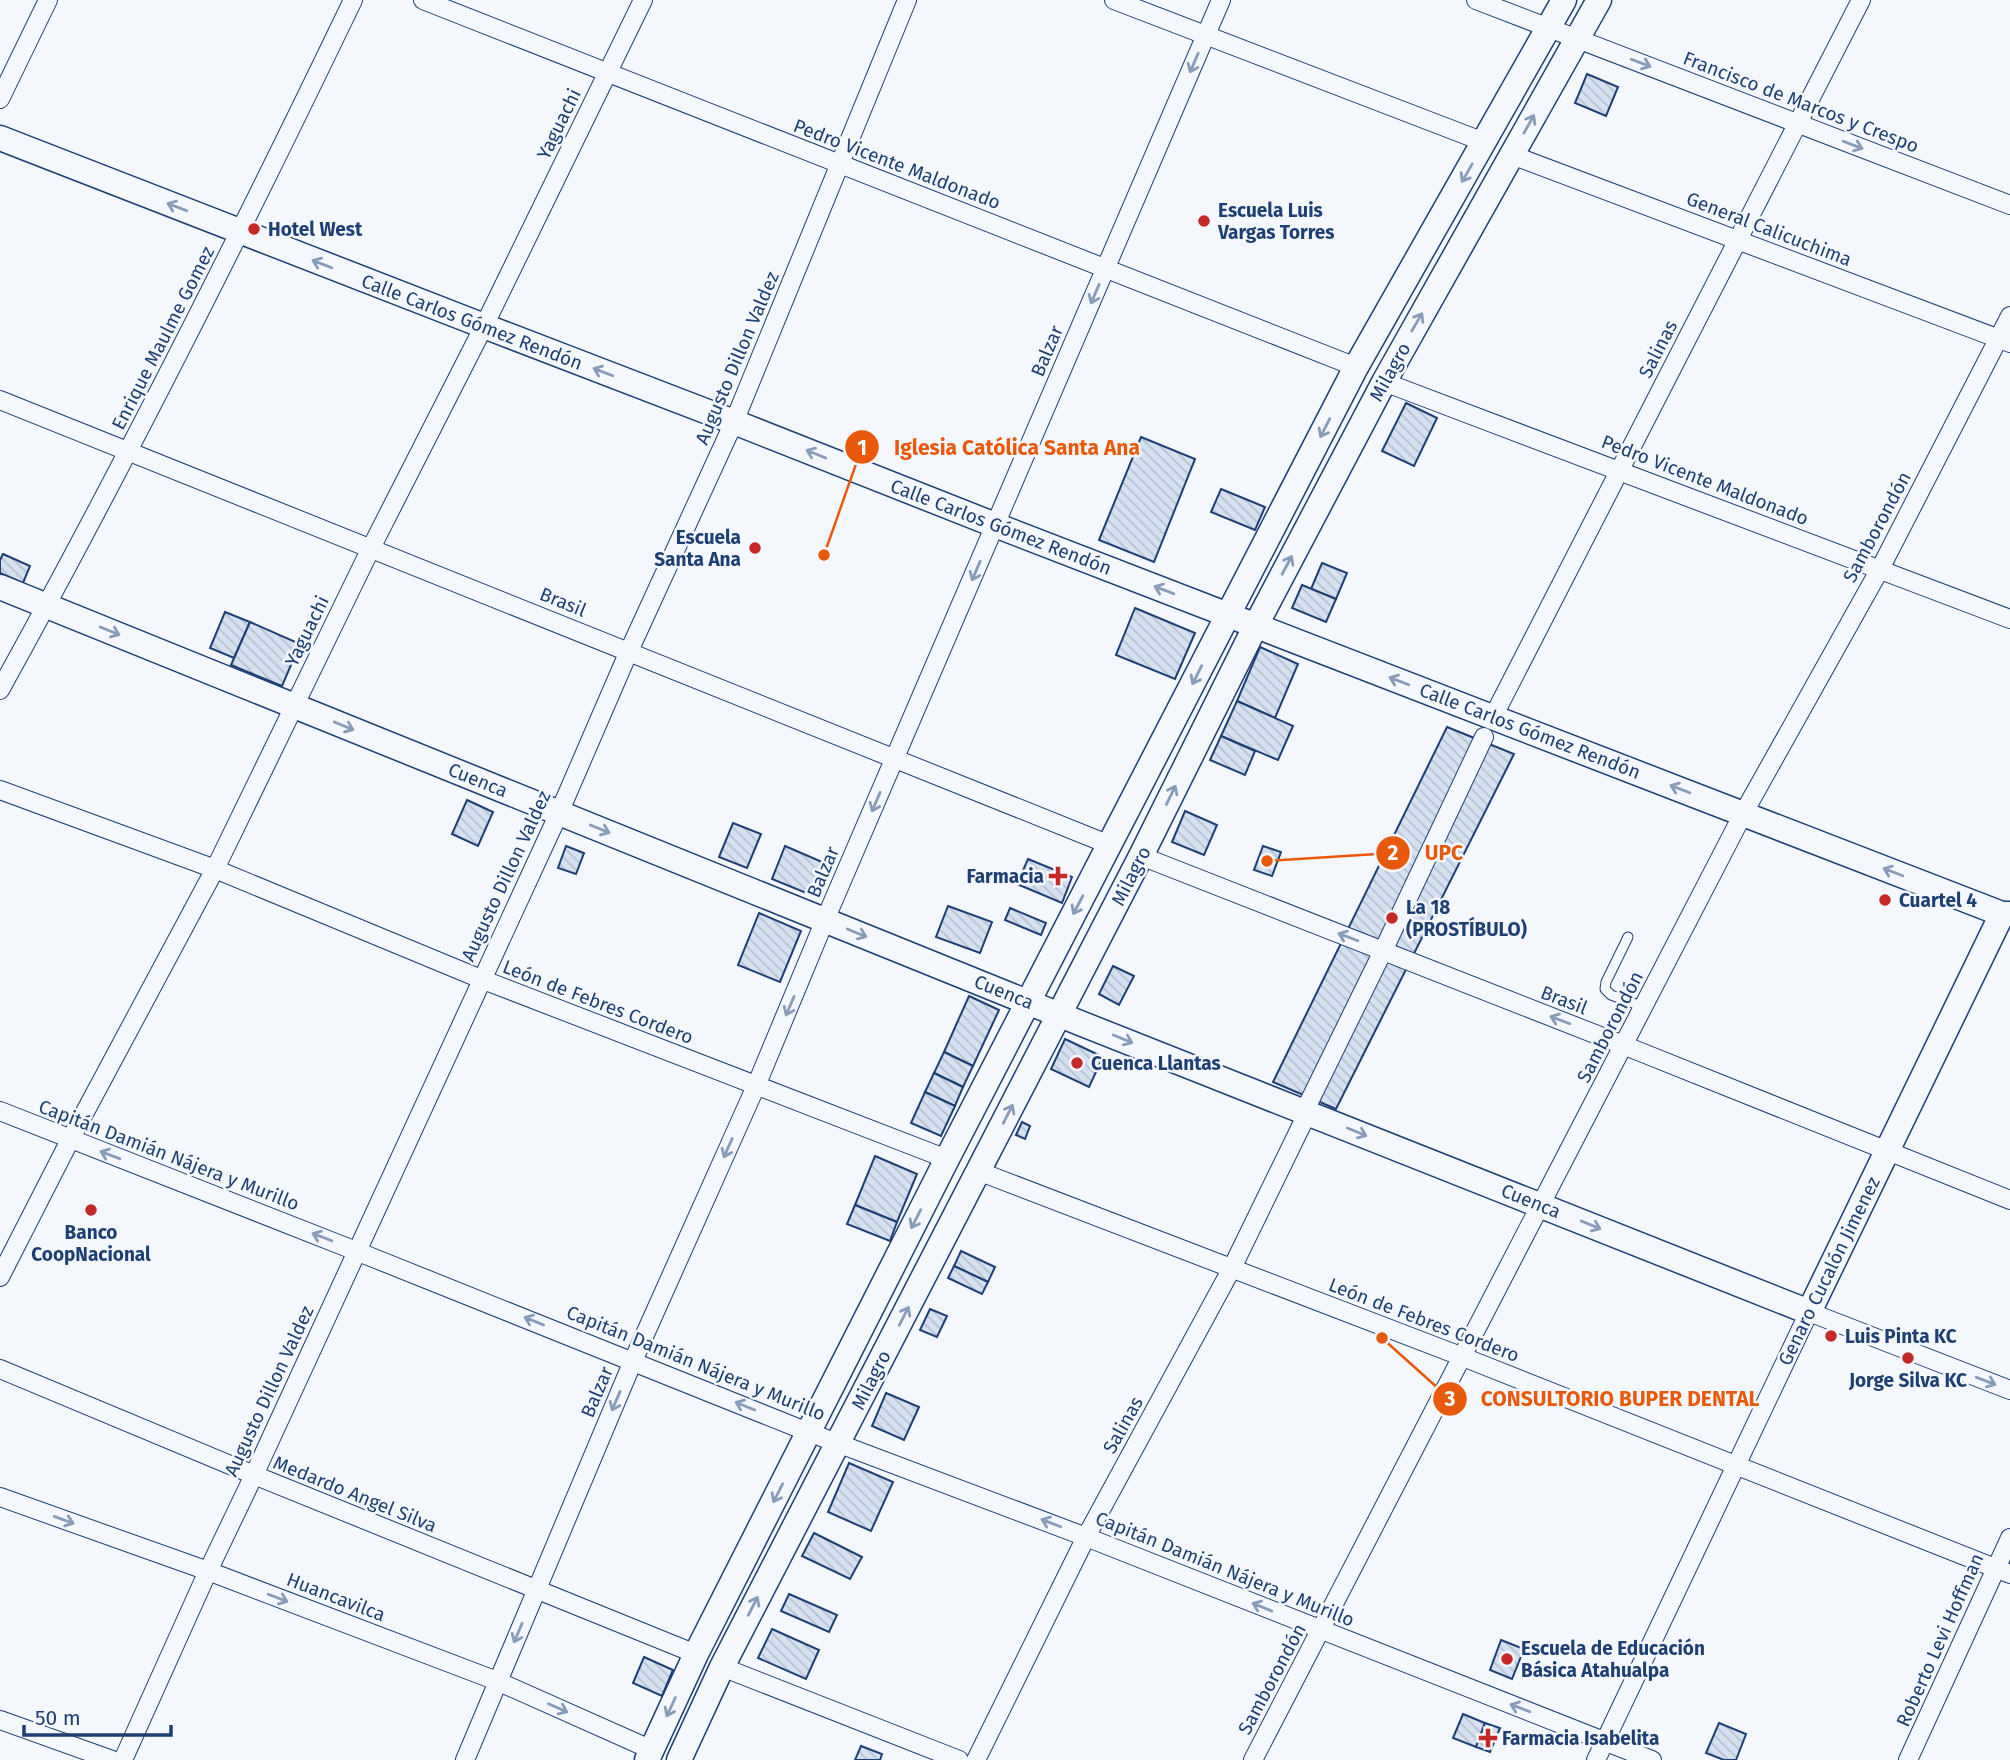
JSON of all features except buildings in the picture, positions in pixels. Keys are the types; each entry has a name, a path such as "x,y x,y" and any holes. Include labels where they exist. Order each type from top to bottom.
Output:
{"main road":[{"name":"Milagro","path":"649,1755 696,1654 947,1159 1356,367 1564,0"},
{"name":"Milagro","path":"679,1760 722,1667 1141,856 1256,625 1384,382 1599,0"},
{"name":"Calle Carlos Gómez Rendón","path":"0,138 1256,625 1489,727 1743,814 2008,912"},
{"name":"Cuenca","path":"0,587 1027,1002 1308,1107 1541,1205 1809,1311"},
{"name":"Genaro Cucalón Jimenez","path":"1809,1311 2008,912"}],"street":[{"path":"0,99 48,0"},
{"name":"Enrique Maulme Gomez","path":"3,679 47,606 128,453 241,232 353,0"},
{"name":"Pedro Vicente Maldonado","path":"423,0 1356,367"},
{"name":"Yaguachi","path":"0,1277 215,869 643,0"},
{"name":"Augusto Dillon Valdez","path":"124,1760 208,1571 559,813 629,651 734,422 907,0"},
{"path":"1114,0 1484,142"},
{"name":"Balzar","path":"465,1760 632,1361 756,1086 1221,0"},
{"path":"1476,0 1549,28"},
{"name":"Salinas","path":"976,1760 1086,1537 1232,1268 1489,727 1861,0"},
{"name":"Francisco de Marcos y Crespo","path":"1549,28 2010,205"},
{"name":"General Calicuchima","path":"1512,155 2004,341"},
{"name":"Samborondón","path":"1253,1760 1743,814 2004,341 2010,316"},
{"name":"Pedro Vicente Maldonado","path":"1384,382 2010,619"},
{"name":"Brasil","path":"0,400 1110,845"},
{"name":"León de Febres Cordero","path":"0,790 215,869 481,979 947,1159"},
{"name":"Brasil","path":"1141,856 2010,1200"},
{"name":"Capitán Damián Nájera y Murillo","path":"0,1111 808,1432 1086,1537 1652,1760"},
{"name":"León de Febres Cordero","path":"978,1171 1738,1464 2002,1571"},
{"name":"Cuenca","path":"1809,1311 2010,1390"},
{"name":"Genaro Cucalón Jimenez","path":"1596,1760 1809,1311"},
{"name":"Medardo Angel Silva","path":"0,1369 696,1654"},
{"name":"Huancavilca","path":"0,1497 208,1571 498,1681 649,1755"},
{"name":"Roberto Levi Hoffman","path":"1908,1760 2002,1571 2010,1538"},
{"path":"722,1667 959,1760"},
{"path":"0,1720 112,1760"}],"lane":[{"path":"1628,937 1605,989 1611,995 1644,1007"}],"place":[{"name":"Escuela Luis Vargas Torres","path":"1204,221"},
{"name":"Hotel West","path":"254,229"},
{"name":"Escuela Santa Ana","path":"755,548"},
{"name":"Iglesia Católica Santa Ana","path":"824,555"},
{"name":"UPC","path":"1267,861"},
{"name":"Farmacia","path":"1058,876"},
{"name":"Cuartel 4","path":"1885,900"},
{"name":"La 18 (PROSTÍBULO)","path":"1392,918"},
{"name":"Cuenca Llantas","path":"1077,1063"},
{"name":"Banco CoopNacional","path":"91,1210"},
{"name":"Luis Pinta KC","path":"1831,1336"},
{"name":"CONSULTORIO BUPER DENTAL","path":"1382,1338"},
{"name":"Jorge Silva KC","path":"1908,1358"},
{"name":"Escuela de Educación Básica Atahualpa","path":"1507,1659"},
{"name":"Farmacia Isabelita","path":"1488,1738"}]}
